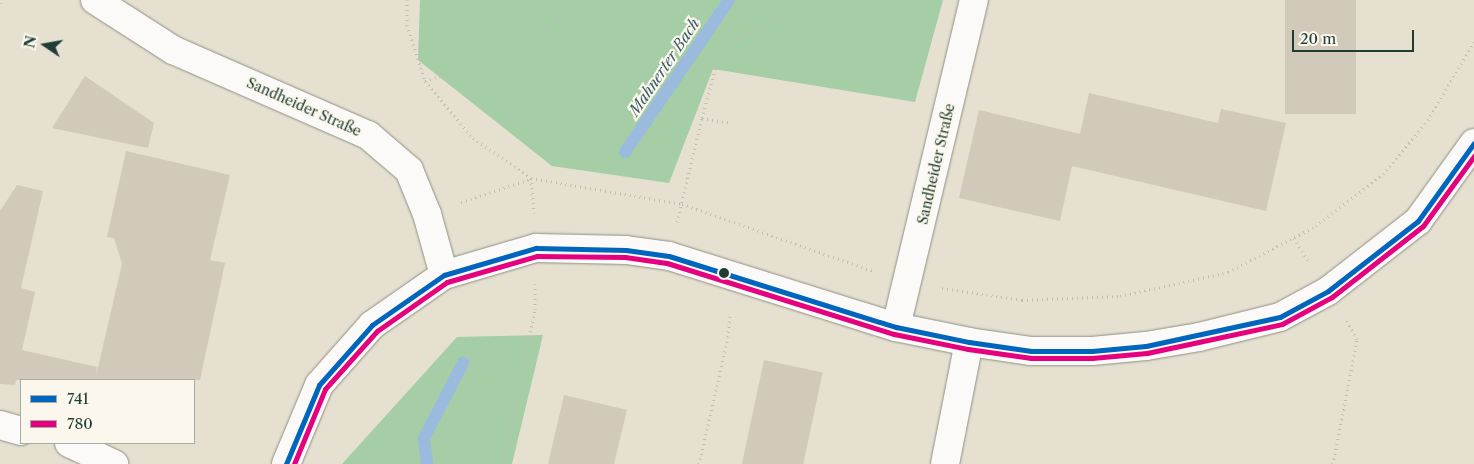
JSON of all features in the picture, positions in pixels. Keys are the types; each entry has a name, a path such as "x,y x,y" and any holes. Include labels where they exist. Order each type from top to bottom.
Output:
{"street":[{"name":"Sandheider Straße","path":"95,0 173,50 368,135 409,170 427,214 444,275"},
{"name":"Sandheider Straße","path":"896,327 974,0"},
{"path":"286,464 319,385 372,325 444,275 536,248 626,250 669,256 732,273 896,327 969,342 1031,350 1092,351 1146,346 1199,337 1280,317 1328,291 1418,221 1474,143"},
{"path":"945,464 969,342"},
{"path":"0,425 20,431"},
{"path":"71,444 114,464"}],"path":[{"path":"407,0 406,25 425,81 473,138 531,178 682,204 908,283 1022,300 1120,296 1228,272 1316,226 1382,174 1428,120 1474,42"},
{"path":"425,81 528,45 578,0"},
{"path":"669,256 720,51 805,0"},
{"path":"702,118 729,123"},
{"path":"427,214 531,178"},
{"path":"1294,238 1357,339 1333,464"},
{"path":"699,464 728,337 732,273"},
{"path":"503,464 535,309"}],"green space":[{"path":"420,0 943,0 915,102 713,69 669,183 552,166 418,60"},
{"path":"543,335 512,464 342,464 457,337"}],"building":[{"path":"1285,0 1356,0 1356,114 1285,114"},
{"path":"85,76 154,123 148,148 52,128"},
{"path":"1089,93 1218,123 1221,109 1286,123 1266,211 1072,166 1060,221 959,198 979,110 1080,134"},
{"path":"126,151 230,175 210,260 225,263 200,380 20,379 16,380 15,385 0,384 0,211 17,185 43,191 21,288 35,292 22,350 97,367 96,376 122,264 114,238 107,237"},
{"path":"764,360 823,372 803,464 742,464"},
{"path":"564,395 627,410 614,464 548,464"}],"waterway":[{"name":"Mahnerter Bach","path":"625,152 729,0"},
{"name":"Mahnerter Bach","path":"427,464 424,438 463,363"}],"transit line":[{"name":"741","path":"286,464 319,385 372,325 444,275 536,248 626,250 669,256 896,327 969,342 1031,351 1092,351 1146,346 1280,317 1328,291 1418,221 1474,143"},
{"name":"780","path":"294,464 325,389 377,331 447,282 537,256 625,257 667,263 894,334 968,349 1031,358 1092,358 1147,353 1282,324 1332,297 1423,226 1474,156"}]}
